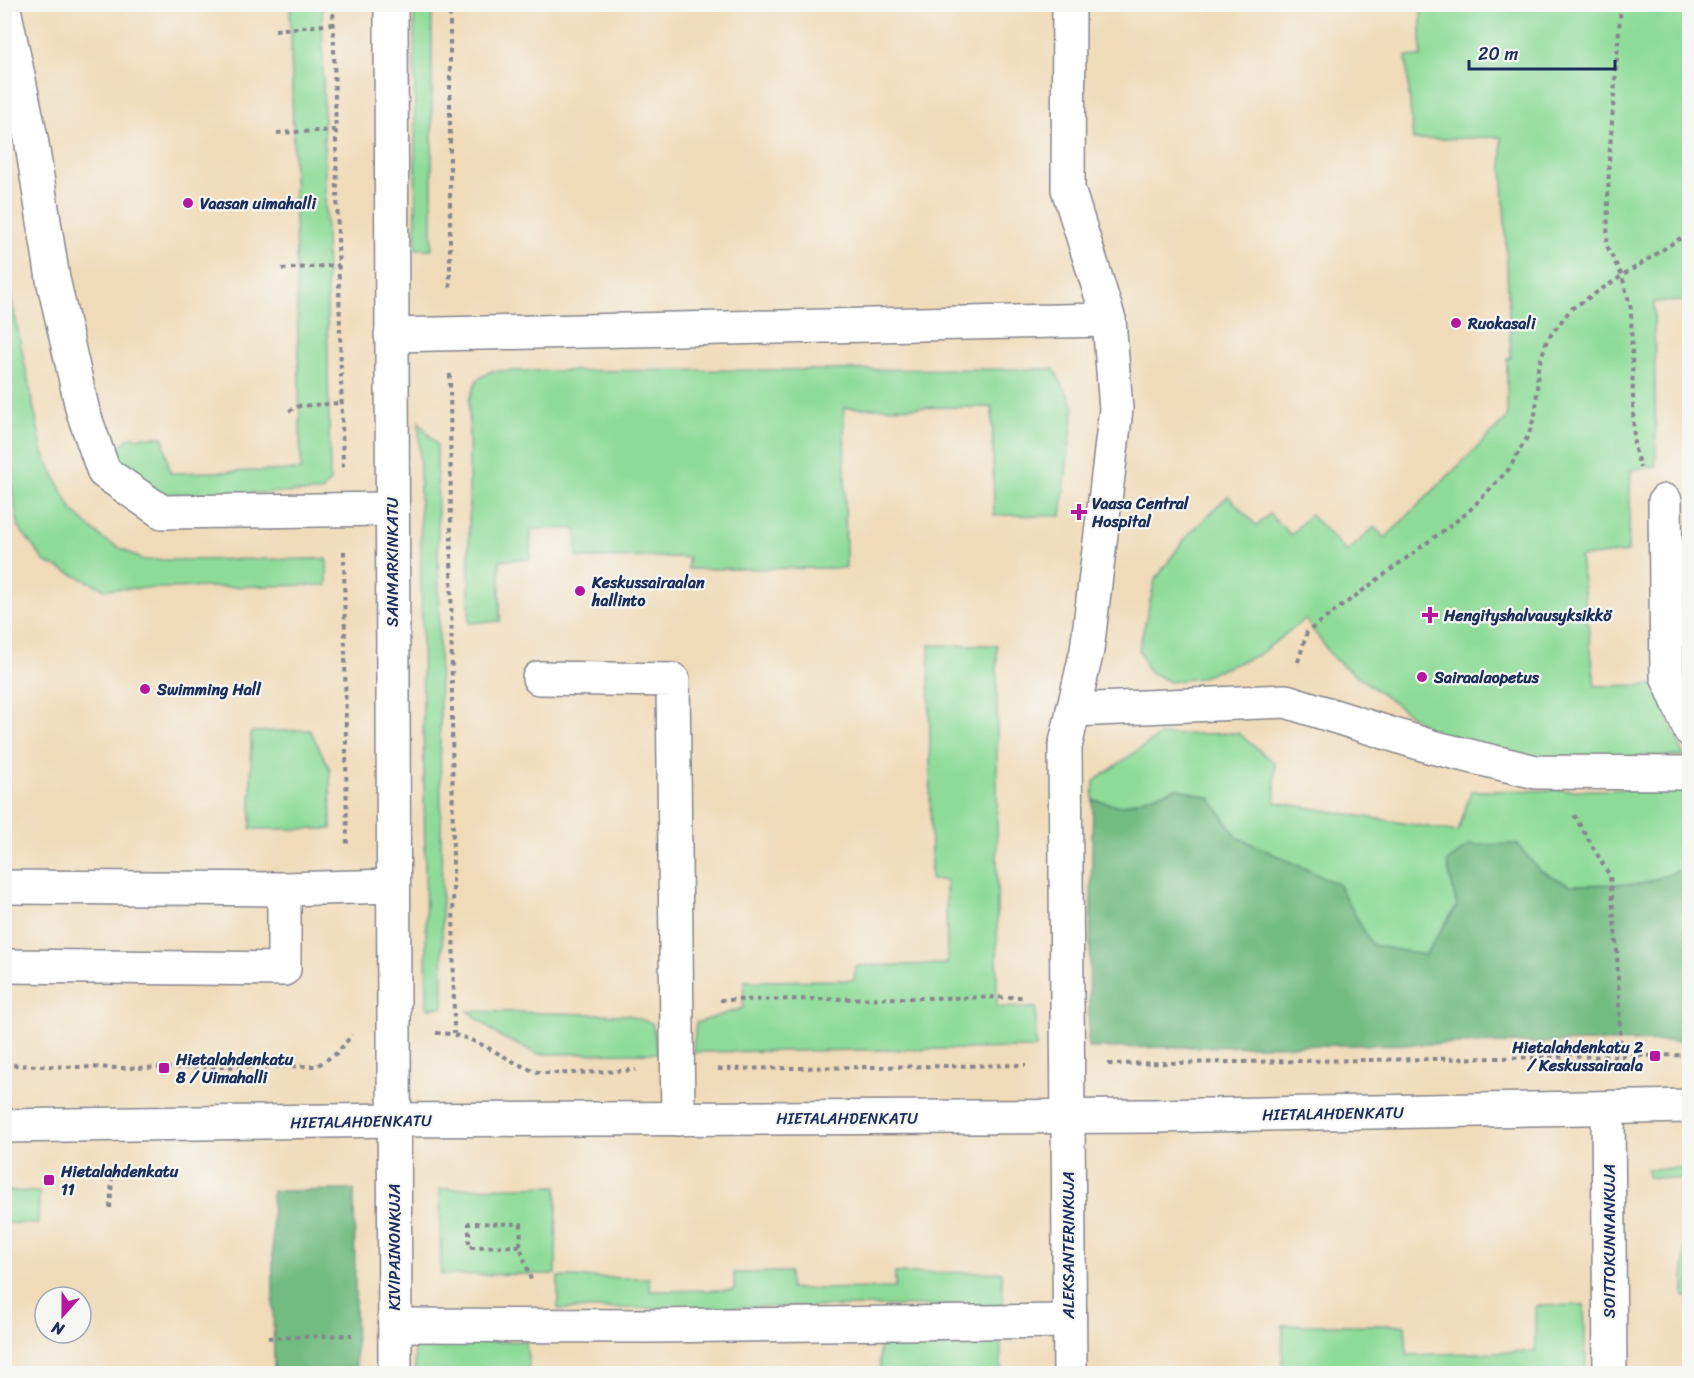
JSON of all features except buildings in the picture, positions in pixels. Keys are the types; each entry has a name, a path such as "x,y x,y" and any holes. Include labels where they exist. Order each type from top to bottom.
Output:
{"main road":[{"name":"SANMARKINKATU","path":"392,4 394,1120"},
{"name":"ALEKSANTERINKUJA","path":"1069,4 1068,189 1108,320 1116,409 1087,650 1065,747 1070,1374"},
{"path":"4,9 31,138 53,279 83,411 104,472 162,512 392,510"},
{"path":"391,336 1108,320"},
{"path":"1665,501 1667,676 1689,730"},
{"path":"539,678 673,680 678,1119"},
{"path":"1073,710 1286,700 1432,747 1536,772 1689,773"},
{"path":"4,887 284,889 393,886"},
{"path":"4,966 284,969 284,889"},
{"name":"HIETALAHDENKATU","path":"4,1126 394,1120 1067,1117 1689,1106"},
{"name":"SOITTOKUNNANKUJA","path":"1608,1108 1610,1374"},
{"name":"KIVIPAINONKUJA","path":"394,1120 395,1374"},
{"path":"395,1329 1069,1321"}],"path":[{"path":"450,4 454,1034"},
{"path":"1621,4 1609,160 1607,246 1622,276 1631,309 1634,446 1644,483 1665,501"},
{"path":"275,30 334,24"},
{"path":"277,133 336,130"},
{"path":"1286,700 1307,632 1467,513 1509,468 1529,434 1536,411 1538,369 1546,340 1571,309 1689,232"},
{"path":"282,269 339,265"},
{"path":"289,411 299,406 341,403"},
{"path":"1536,772 1557,790 1579,821 1610,876 1617,952 1621,1057"},
{"path":"677,1000 1066,996"},
{"path":"4,1065 118,1068 317,1066 337,1053 353,1033 454,1034 494,1049 536,1072 1689,1055"},
{"path":"110,1209 112,1180"},
{"path":"469,1223 521,1224 520,1246 469,1246 469,1223"},
{"path":"268,1338 395,1329"}],"green space":[{"path":"290,5 322,5 330,481 321,492 164,494 119,463 120,445 131,437 163,437 170,473 301,470"},
{"path":"414,5 432,5 432,249 416,249"},
{"path":"1421,5 1689,5 1689,301 1654,302 1656,466 1631,470 1628,552 1580,557 1595,686 1655,685 1684,756 1536,758 1435,733 1334,659 1305,619 1258,655 1199,678 1170,682 1148,671 1139,649 1155,580 1186,537 1228,496 1257,526 1269,514 1291,535 1310,514 1347,552 1374,527 1385,538 1507,418 1507,358 1511,358 1501,137 1413,140 1406,56 1421,57"},
{"path":"5,267 43,453 72,510 103,539 143,560 327,559 327,585 105,589 45,562 19,528 5,451"},
{"path":"1054,369 1074,407 1061,516 994,515 992,407 844,408 846,568 688,569 688,557 577,558 576,529 531,529 530,559 500,560 500,621 469,623 469,400 477,380 491,371"},
{"path":"419,422 437,445 443,1007 427,1008"},
{"path":"929,645 997,645 997,1007 1036,1008 1036,1048 693,1052 696,1023 743,1008 744,981 854,980 855,966 947,964 946,880 931,880"},
{"path":"310,730 330,769 331,829 251,829 251,732"},
{"path":"1238,733 1275,763 1275,802 1458,832 1471,791 1689,789 1689,867 1641,884 1570,885 1539,870 1517,844 1447,862 1457,906 1425,955 1372,946 1338,884 1237,837 1210,798 1177,788 1121,806 1093,800 1094,781 1160,735"},
{"path":"1177,788 1210,798 1237,837 1338,884 1372,945 1425,955 1457,906 1447,862 1470,845 1517,844 1539,870 1570,885 1641,884 1689,867 1689,1041 1088,1048 1093,800 1121,806"},
{"path":"468,1011 628,1015 652,1023 658,1053 538,1054 499,1036"},
{"path":"1689,1168 1690,1297 1684,1297 1685,1180 1648,1177 1647,1169"},
{"path":"557,1186 556,1274 441,1275 440,1189"},
{"path":"354,1190 356,1373 274,1373 272,1191"},
{"path":"5,1191 39,1192 38,1224 5,1223"},
{"path":"789,1272 790,1289 895,1288 895,1273 1002,1272 1003,1305 558,1309 558,1277 649,1278 650,1291 734,1290 734,1273"},
{"path":"1584,1305 1586,1373 1282,1373 1283,1325 1405,1325 1407,1355 1535,1351 1535,1306"},
{"path":"526,1341 529,1369 415,1373 414,1344"},
{"path":"1001,1341 1001,1373 880,1373 879,1345"}],"place":[{"name":"Vaasan uimahalli","path":"188,203"},
{"name":"Ruokasali","path":"1456,323"},
{"name":"Vaasa Central Hospital","path":"1079,512"},
{"name":"Keskussairaalan hallinto","path":"580,591"},
{"name":"Hengityshalvausyksikkö","path":"1430,615"},
{"name":"Sairaalaopetus","path":"1422,677"},
{"name":"Swimming Hall","path":"145,689"},
{"name":"Hietalahdenkatu 2 / Keskussairaala","path":"1655,1056"},
{"name":"Hietalahdenkatu 8 / Uimahalli","path":"164,1068"},
{"name":"Hietalahdenkatu 11","path":"49,1180"}]}
